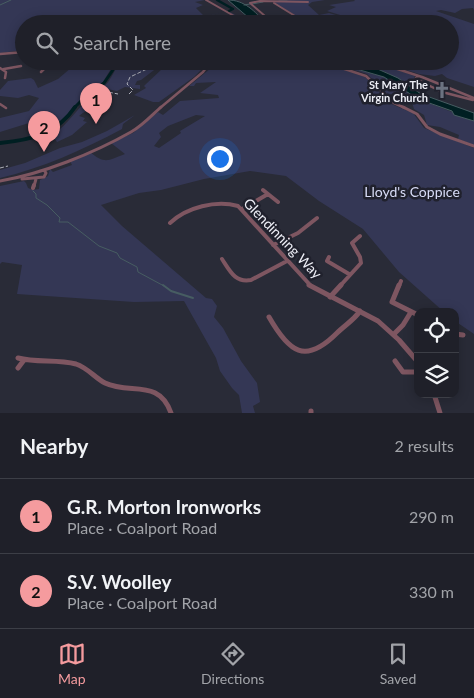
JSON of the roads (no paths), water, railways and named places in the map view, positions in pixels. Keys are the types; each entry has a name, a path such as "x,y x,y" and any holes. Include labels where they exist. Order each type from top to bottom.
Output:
{"street":[{"path":"206,0 227,12 239,15"},
{"path":"264,15 250,3 256,1 308,2"},
{"path":"272,2 293,15"},
{"path":"0,54 15,54"},
{"path":"0,68 15,67"},
{"path":"0,77 5,77 6,72 4,69"},
{"path":"43,70 48,71"},
{"path":"0,182 24,177 66,162 133,131 204,70"},
{"path":"348,70 366,76 394,103 417,114 427,127 440,134 474,146"},
{"path":"401,70 474,99"},
{"path":"419,76 416,78 418,80 435,89 474,99"},
{"path":"0,104 6,107"},
{"path":"0,182 44,177 46,173 44,170"},
{"path":"33,188 36,178"},
{"path":"263,190 278,202"},
{"path":"242,209 268,194"},
{"name":"Glendinning Way","path":"170,223 184,212 222,204 234,204 242,209 306,282 330,298 360,311 394,334 414,357"},
{"path":"273,245 298,233 317,218"},
{"path":"330,298 349,274 361,263 360,257 352,244 360,236"},
{"path":"329,257 326,261 349,274"},
{"path":"222,259 234,278 245,281 251,280 287,261"},
{"path":"401,281 392,302 414,313"},
{"path":"270,317 283,341 294,349 311,352 325,346 339,331 357,318 360,311"},
{"path":"394,334 403,325 411,312"},
{"path":"459,335 463,336"},
{"path":"18,358 35,363 74,364 87,369 108,385 139,388 157,393 167,402 171,413"},
{"path":"18,368 24,360"},
{"path":"395,361 403,372 414,372"},
{"path":"435,398 440,413"}],"waterway":[{"path":"0,5 11,0"},
{"path":"217,0 233,9 229,11"},
{"path":"279,0 287,0"},
{"path":"252,4 263,2"},
{"path":"244,5 250,4"},
{"path":"75,107 104,83 113,70"},
{"path":"0,143 22,140 42,134 60,124 75,107"},
{"path":"33,191 36,194 36,198 47,205 60,218 59,222 68,222 99,246 117,253 120,258 137,267 138,272 164,286"},
{"path":"163,285 171,291 193,298"}],"railway":[{"path":"129,94 133,90 127,84 130,77 145,70"},
{"path":"103,91 118,94"},
{"path":"0,168 8,166"}],"place":[{"name":"St Mary The Virgin Church","path":"442,90"},
{"name":"G.R. Morton Ironworks","path":"96,124"},
{"name":"S.V. Woolley","path":"44,152"}],"park label":[{"name":"Lloyd's Coppice","path":"412,191"}]}
